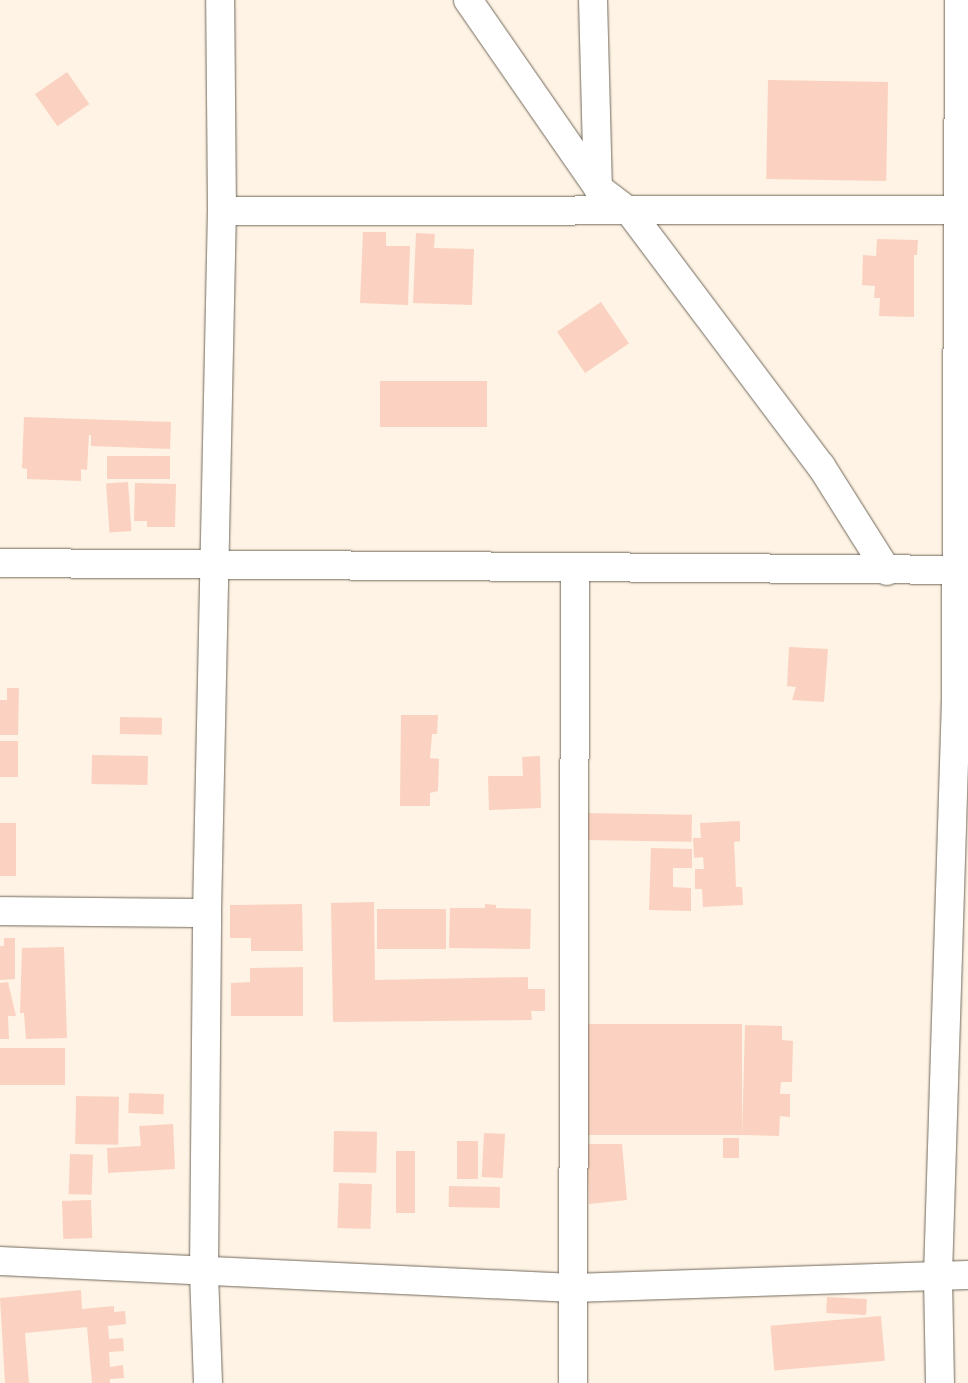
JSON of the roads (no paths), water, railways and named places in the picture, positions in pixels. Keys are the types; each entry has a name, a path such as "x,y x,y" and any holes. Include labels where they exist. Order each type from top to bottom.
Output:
{"street":[{"path":"208,1383 204,1272 206,914 222,211 220,0"},
{"path":"468,0 598,188 630,212 821,466 887,571"},
{"path":"593,0 598,188"},
{"path":"940,1383 938,1275 962,707 962,210 959,0"},
{"path":"222,211 630,212 962,210"},
{"path":"0,563 887,571 962,570"},
{"path":"573,1383 575,568"},
{"path":"0,911 206,914"},
{"path":"0,1261 573,1288 968,1275"}]}
